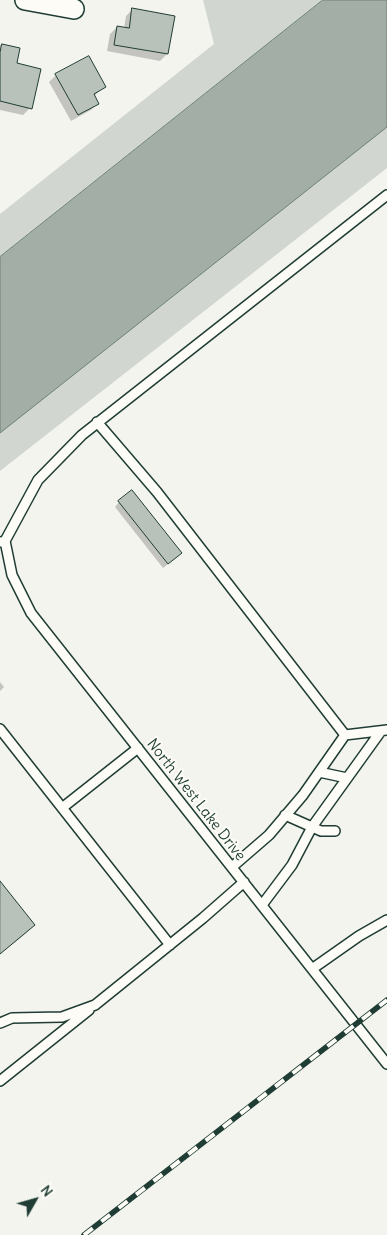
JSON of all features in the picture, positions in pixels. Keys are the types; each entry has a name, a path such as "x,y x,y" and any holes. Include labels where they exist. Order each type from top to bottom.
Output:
{"street":[{"path":"25,0 74,9"}],"lane":[{"path":"3,541 38,480 82,434 387,195"},
{"path":"97,422 157,492 345,735"},
{"name":"North West Lake Drive","path":"3,541 12,575 30,613 387,1064"},
{"path":"0,729 170,945"},
{"path":"232,867 268,835 302,796 345,735 384,730"},
{"path":"262,905 292,865 312,827 384,730"},
{"path":"62,808 138,748"},
{"path":"319,772 347,778"},
{"path":"285,815 321,831 334,831"},
{"path":"0,1081 170,945 244,882"},
{"path":"312,969 359,936 387,920"},
{"path":"0,1023 12,1018 62,1017 95,1006"}],"shaded area":[{"path":"203,0 387,0 387,168 0,471 0,214 214,44"},
{"path":"323,0 387,0 387,127 0,433 0,257"}],"building":[{"path":"132,8 175,16 168,54 114,45 117,26 129,28"},
{"path":"2,44 20,48 17,63 41,69 32,109 0,101 0,53"},
{"path":"89,56 106,87 94,94 99,104 78,115 55,74"},
{"path":"132,490 182,553 168,564 118,501"},
{"path":"0,881 35,925 0,954"}],"railway":[{"path":"84,1235 387,1000"}]}
